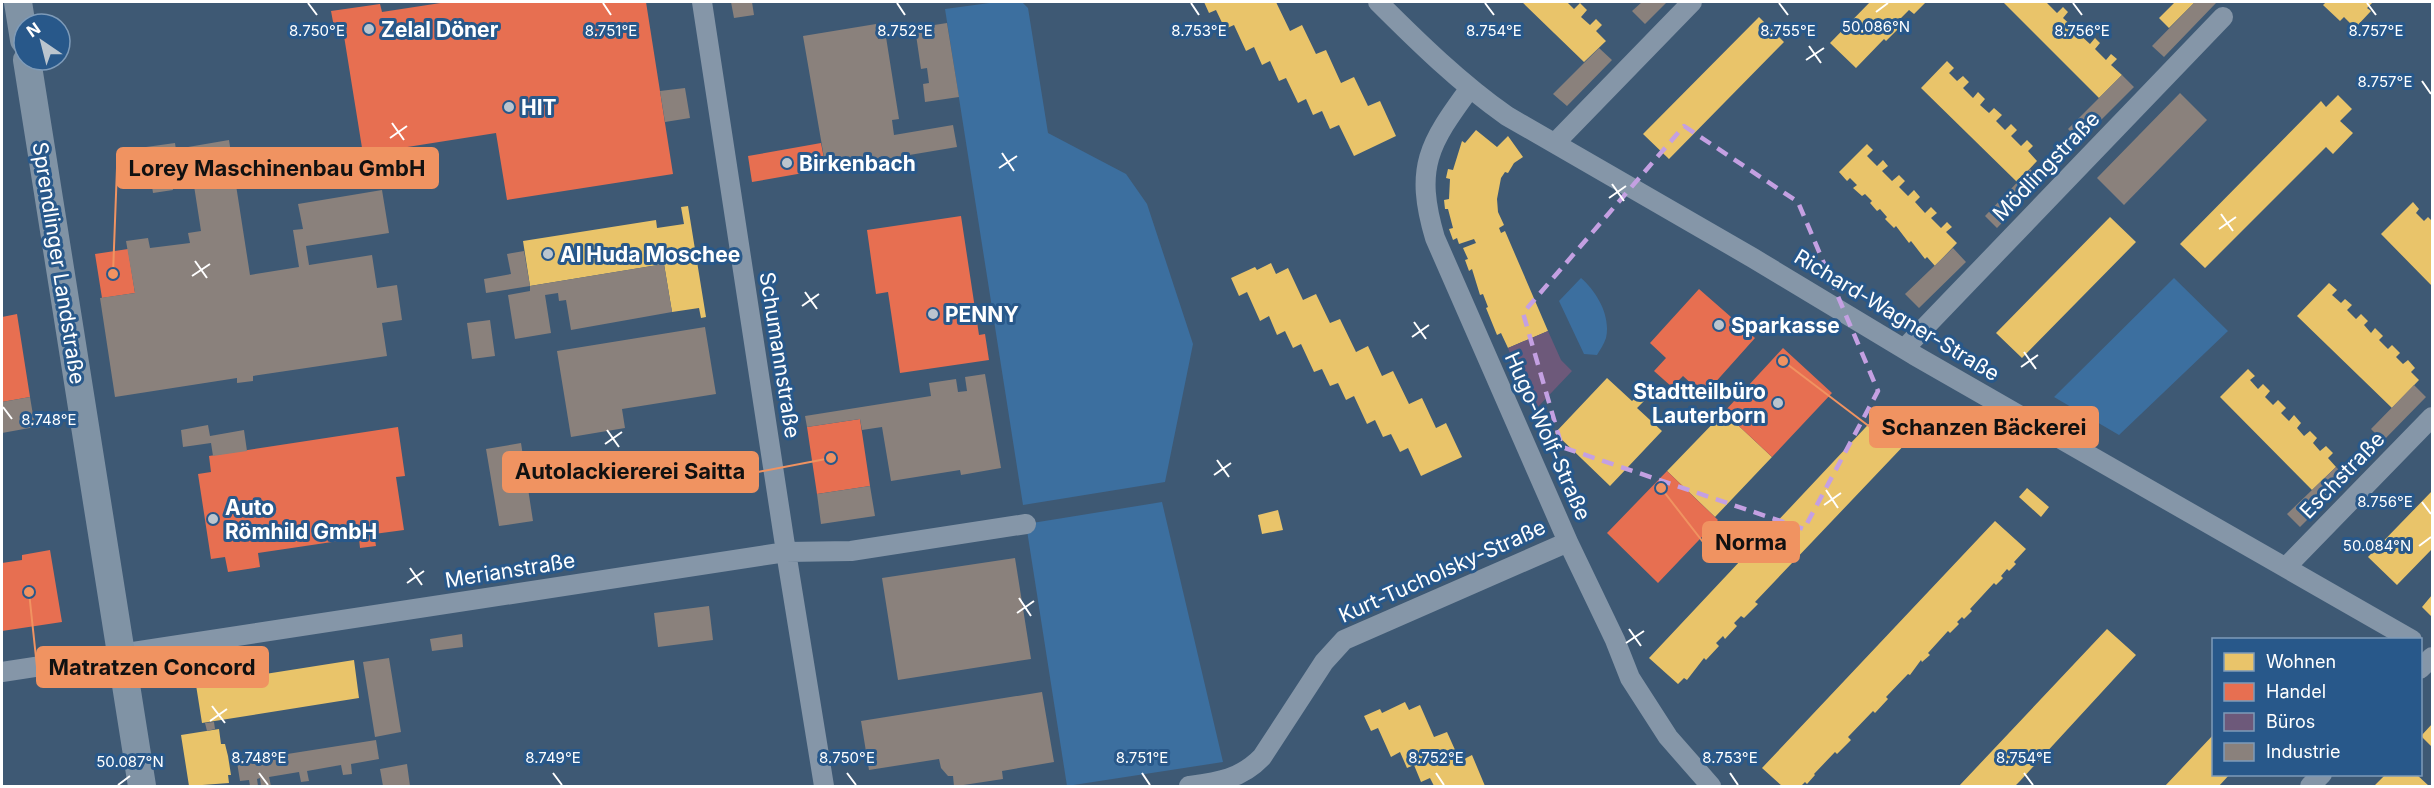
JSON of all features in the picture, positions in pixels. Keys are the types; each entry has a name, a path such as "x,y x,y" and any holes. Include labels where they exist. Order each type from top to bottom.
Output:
{"main road":[{"name":"Sprendlinger Landstraße","path":"29,72 142,786"}],"street":[{"name":"Schumannstraße","path":"702,2 824,786"},
{"name":"Richard-Wagner-Straße","path":"1378,2 1470,88 1507,116 1753,258 1904,349 2410,638"},
{"path":"1555,143 1692,2"},
{"name":"Mödlingstraße","path":"1904,349 2223,17"},
{"name":"Hugo-Wolf-Straße","path":"1470,88 1444,122 1431,148 1426,179 1428,212 1435,238 1568,542 1641,698 1668,737 1711,786"},
{"name":"Eschstraße","path":"2287,566 2433,417"},
{"name":"Merianstraße","path":"2,672 786,552 852,551 1026,524"},
{"name":"Kurt-Tucholsky-Straße","path":"1189,786 1227,780 1239,776 1252,767 1262,757 1324,662 1344,640 1568,542"},
{"path":"2422,668 2433,657"}],"highlighted area":[{"path":"1684,126 1798,202 1878,391 1804,529 1562,447 1523,313"}],"shaded area":[{"path":"997,2 1022,2 1028,8 1048,133 1126,174 1147,204 1193,344 1165,482 1023,505 945,9"},
{"path":"1581,278 1597,297 1605,313 1606,338 1597,355 1584,354 1559,301"},
{"path":"2174,278 2228,331 2119,435 2054,397"},
{"path":"1162,502 1223,762 1067,786 1026,524"}],"building: Wohnen":[{"path":"1204,2 1276,2 1290,31 1302,25 1316,54 1326,50 1341,83 1354,77 1368,106 1380,101 1396,136 1354,156 1339,125 1330,129 1322,111 1313,115 1306,99 1298,103 1286,78 1279,81 1270,61 1262,65 1254,47 1246,51 1234,25 1225,29 1216,10 1209,13"},
{"path":"1522,2 1567,2 1574,9 1580,3 1587,10 1581,17 1590,25 1596,19 1602,25 1596,31 1606,41 1584,62"},
{"path":"1870,2 1926,2 1914,14 1909,10 1894,25 1898,29 1886,41 1884,39 1856,68 1830,43"},
{"path":"2049,2 2047,3 2057,13 2063,7 2068,12 2063,18 2074,28 2079,23 2085,28 2079,34 2090,44 2095,38 2100,43 2095,49 2106,60 2111,54 2117,59 2111,65 2122,75 2099,98 2004,3"},
{"path":"2172,2 2195,2 2169,28 2159,18 2174,3"},
{"path":"2326,2 2373,2 2367,8 2371,11 2355,28 2344,17 2340,21 2323,5"},
{"path":"1759,17 1784,42 1669,159 1643,134"},
{"path":"1947,61 1954,68 1949,73 1957,81 1963,76 1969,82 1963,88 1973,98 1978,92 1985,99 1980,105 1989,113 1994,108 2002,115 1996,121 2005,130 2011,124 2017,130 2011,136 2021,146 2027,140 2033,146 2028,151 2037,161 2017,182 1921,88"},
{"path":"2338,95 2352,109 2340,121 2353,133 2333,154 2326,147 2205,268 2180,244 2321,101 2326,107"},
{"path":"1476,130 1497,147 1508,136 1523,157 1514,163 1508,173 1505,172 1501,178 1497,199 1498,212 1504,225 1499,228 1501,233 1505,231 1548,331 1508,348 1501,333 1497,335 1483,294 1480,295 1472,269 1469,271 1465,260 1468,259 1463,248 1476,243 1474,239 1459,244 1457,238 1453,240 1449,229 1453,228 1448,209 1445,209 1444,200 1449,199 1450,179 1446,178 1448,169 1453,170 1462,141 1465,143"},
{"path":"1867,144 1873,150 1867,156 1877,166 1883,160 1888,166 1882,171 1892,181 1899,175 1905,181 1899,187 1908,196 1914,190 1920,197 1915,202 1925,213 1931,207 1937,213 1931,218 1941,228 1947,222 1952,227 1946,232 1957,243 1935,266 1927,257 1925,259 1911,241 1909,243 1896,226 1894,228 1885,219 1887,217 1880,209 1877,211 1865,194 1862,196 1853,188 1857,185 1850,178 1847,181 1839,172"},
{"path":"2413,202 2419,209 2416,213 2424,221 2428,217 2432,221 2432,286 2381,234"},
{"path":"688,206 706,317 701,318 699,308 672,312 664,264 530,286 523,241 656,220 657,228 684,224 681,207"},
{"path":"2110,217 2136,242 2022,358 1996,333"},
{"path":"1271,263 1276,274 1288,268 1303,300 1316,294 1330,323 1340,319 1356,352 1368,346 1382,376 1393,371 1409,404 1422,398 1436,428 1446,423 1462,457 1421,476 1408,448 1400,452 1391,434 1383,437 1375,420 1367,424 1354,396 1346,400 1338,383 1330,386 1322,369 1314,372 1301,344 1293,348 1285,331 1277,335 1269,316 1260,321 1247,292 1239,296 1231,278 1255,267 1257,270"},
{"path":"2329,283 2337,290 2332,295 2341,303 2345,299 2352,305 2347,310 2356,319 2361,314 2368,321 2364,325 2371,333 2375,328 2383,336 2379,340 2388,349 2392,345 2400,353 2396,357 2403,364 2408,360 2415,368 2411,372 2419,380 2392,408 2297,316"},
{"path":"2248,369 2255,376 2250,380 2258,389 2263,384 2270,391 2265,397 2273,405 2278,400 2286,408 2281,413 2289,421 2294,415 2301,423 2297,428 2304,436 2310,431 2317,438 2313,443 2320,451 2326,446 2333,453 2328,458 2336,467 2312,490 2220,397"},
{"path":"1607,378 1632,401 1641,392 1647,398 1637,408 1662,431 1610,486 1555,433"},
{"path":"1724,412 1772,457 1715,517 1667,471"},
{"path":"1880,412 1910,439 1755,602 1758,604 1744,618 1741,616 1734,623 1737,626 1725,639 1723,636 1716,643 1719,646 1706,660 1704,658 1687,680 1684,678 1678,684 1649,658"},
{"path":"2027,488 2049,507 2041,517 2019,497"},
{"path":"2432,491 2432,549 2397,585 2368,557"},
{"path":"1278,510 1283,530 1262,534 1258,515"},
{"path":"1995,521 2026,549 2014,562 2016,564 2009,571 2007,569 2001,576 2003,578 1996,585 1994,583 1970,609 1972,611 1957,622 1959,624 1950,633 1948,631 1928,653 1930,655 1922,662 1921,660 1910,675 1908,674 1886,697 1888,699 1875,713 1873,711 1848,737 1851,740 1837,754 1835,752 1807,784 1805,782 1801,786 1782,786 1762,768"},
{"path":"2432,595 2432,617 2422,607"},
{"path":"2107,629 2136,655 2020,781 2015,786 1959,786"},
{"path":"354,660 359,698 202,723 196,685"},
{"path":"1405,702 1409,710 1420,705 1434,737 1447,732 1460,761 1472,755 1485,786 1434,786 1430,778 1421,782 1414,765 1407,768 1400,752 1391,757 1378,728 1371,731 1364,716 1380,709 1382,713"},
{"path":"2432,724 2432,747 2422,737"},
{"path":"219,729 221,744 225,744 228,756 231,775 228,775 229,783 189,786 181,735"},
{"path":"2212,736 2212,776 2228,776 2219,786 2165,786"},
{"path":"2384,776 2418,776 2429,786 2374,786"}],"building: Handel":[{"name":"HIT","path":"447,2 646,2 673,174 507,200 496,133 363,154 344,36 336,38 331,11 380,4 382,12"},
{"name":"Birkenbach","path":"821,143 826,169 752,182 748,156"},
{"name":"PENNY","path":"961,216 979,335 985,334 989,360 900,373 888,292 876,294 867,230"},
{"path":"128,249 135,293 102,298 95,254"},
{"path":"1699,289 1755,338 1704,395 1683,376 1672,387 1654,371 1666,358 1650,343"},
{"path":"17,314 30,397 2,402 2,317"},
{"name":"Stadtteilbüro Lauterborn","path":"1783,348 1832,393 1772,457 1724,412"},
{"path":"860,419 870,486 817,494 807,427"},
{"path":"398,427 405,476 396,477 404,530 374,534 376,546 360,548 359,538 258,553 260,567 228,572 225,557 211,559 198,474 211,472 209,456"},
{"path":"1667,471 1718,520 1658,583 1607,533"},
{"path":"50,550 62,622 2,631 2,563 22,560 22,555"}],"building: Büros":[{"path":"1548,331 1561,360 1572,371 1534,411 1516,368 1513,370 1508,357 1511,356 1508,348"}],"building: Industrie":[{"path":"731,2 752,2 754,15 734,18"},
{"path":"1642,2 1667,2 1645,24 1632,11"},
{"path":"2195,2 2216,3 2164,57 2152,46"},
{"path":"947,23 959,97 925,102 923,84 929,83 927,68 921,69 915,28"},
{"path":"876,24 878,39 886,37 899,119 892,120 894,135 953,125 957,147 826,169 803,36"},
{"path":"1599,48 1612,60 1567,106 1553,94"},
{"path":"2122,75 2134,87 2070,151 2065,146 2075,136 2068,129"},
{"path":"685,88 690,118 665,122 660,91"},
{"path":"2180,93 2207,120 2124,205 2097,178"},
{"path":"229,140 250,275 299,267 293,230 303,229 298,204 382,190 389,233 306,246 309,265 372,255 377,288 397,285 402,320 382,323 387,356 253,376 253,381 237,383 237,378 115,397 100,298 135,293 126,241 148,238 150,248 190,243 188,233 201,231 188,147"},
{"path":"175,143 178,164 175,165 176,176 171,176 173,190 153,193 146,147"},
{"path":"2030,169 2042,181 1997,228 1985,216"},
{"path":"1953,248 1966,262 1919,308 1905,294"},
{"path":"524,251 530,286 486,293 484,279 511,274 507,254"},
{"path":"664,264 672,312 571,330 566,300 559,301 558,293 545,295 551,333 515,339 508,295 530,291 530,286"},
{"path":"490,320 495,356 472,359 467,323"},
{"path":"705,327 716,394 622,409 625,428 571,437 557,351"},
{"path":"985,374 1001,468 961,475 960,470 891,481 882,427 862,430 860,419 807,427 805,416 931,396 929,383 956,379 958,392 967,391 965,377"},
{"path":"2414,385 2426,397 2383,441 2371,429"},
{"path":"30,397 35,427 2,433 2,402"},
{"path":"208,425 210,436 244,430 247,451 213,456 211,443 183,447 181,430"},
{"path":"521,443 533,521 499,526 486,449"},
{"path":"2336,467 2348,479 2300,527 2287,514"},
{"path":"870,486 875,516 821,524 817,494"},
{"path":"1015,558 1031,659 898,680 882,578"},
{"path":"709,606 713,640 658,647 654,613"},
{"path":"462,634 463,647 432,651 430,639"},
{"path":"389,658 401,732 375,737 363,662"},
{"path":"1042,692 1054,762 1002,771 1003,779 957,786 954,786 953,776 948,776 941,768 939,759 869,770 861,721"},
{"path":"214,722 215,729 207,731 205,723"},
{"path":"376,740 379,759 351,764 352,774 343,775 341,765 307,771 309,781 301,782 299,772 269,777 271,786 261,786 260,778 257,779 258,786 250,786 249,780 240,781 237,762"},
{"path":"407,764 410,786 383,786 380,769"}],"place":[{"name":"Zelal Döner","path":"369,29"},
{"name":"HIT","path":"509,107"},
{"name":"Birkenbach","path":"787,163"},
{"name":"Al Huda Moschee","path":"548,254"},
{"name":"Lorey Maschinenbau GmbH","path":"113,274"},
{"name":"PENNY","path":"933,314"},
{"name":"Sparkasse","path":"1719,325"},
{"name":"Schanzen Bäckerei","path":"1783,361"},
{"name":"Stadtteilbüro Lauterborn","path":"1778,403"},
{"name":"Autolackiererei Saitta","path":"831,458"},
{"name":"Norma","path":"1661,488"},
{"name":"Auto Römhild GmbH","path":"213,519"},
{"name":"Matratzen Concord","path":"29,592"}]}
